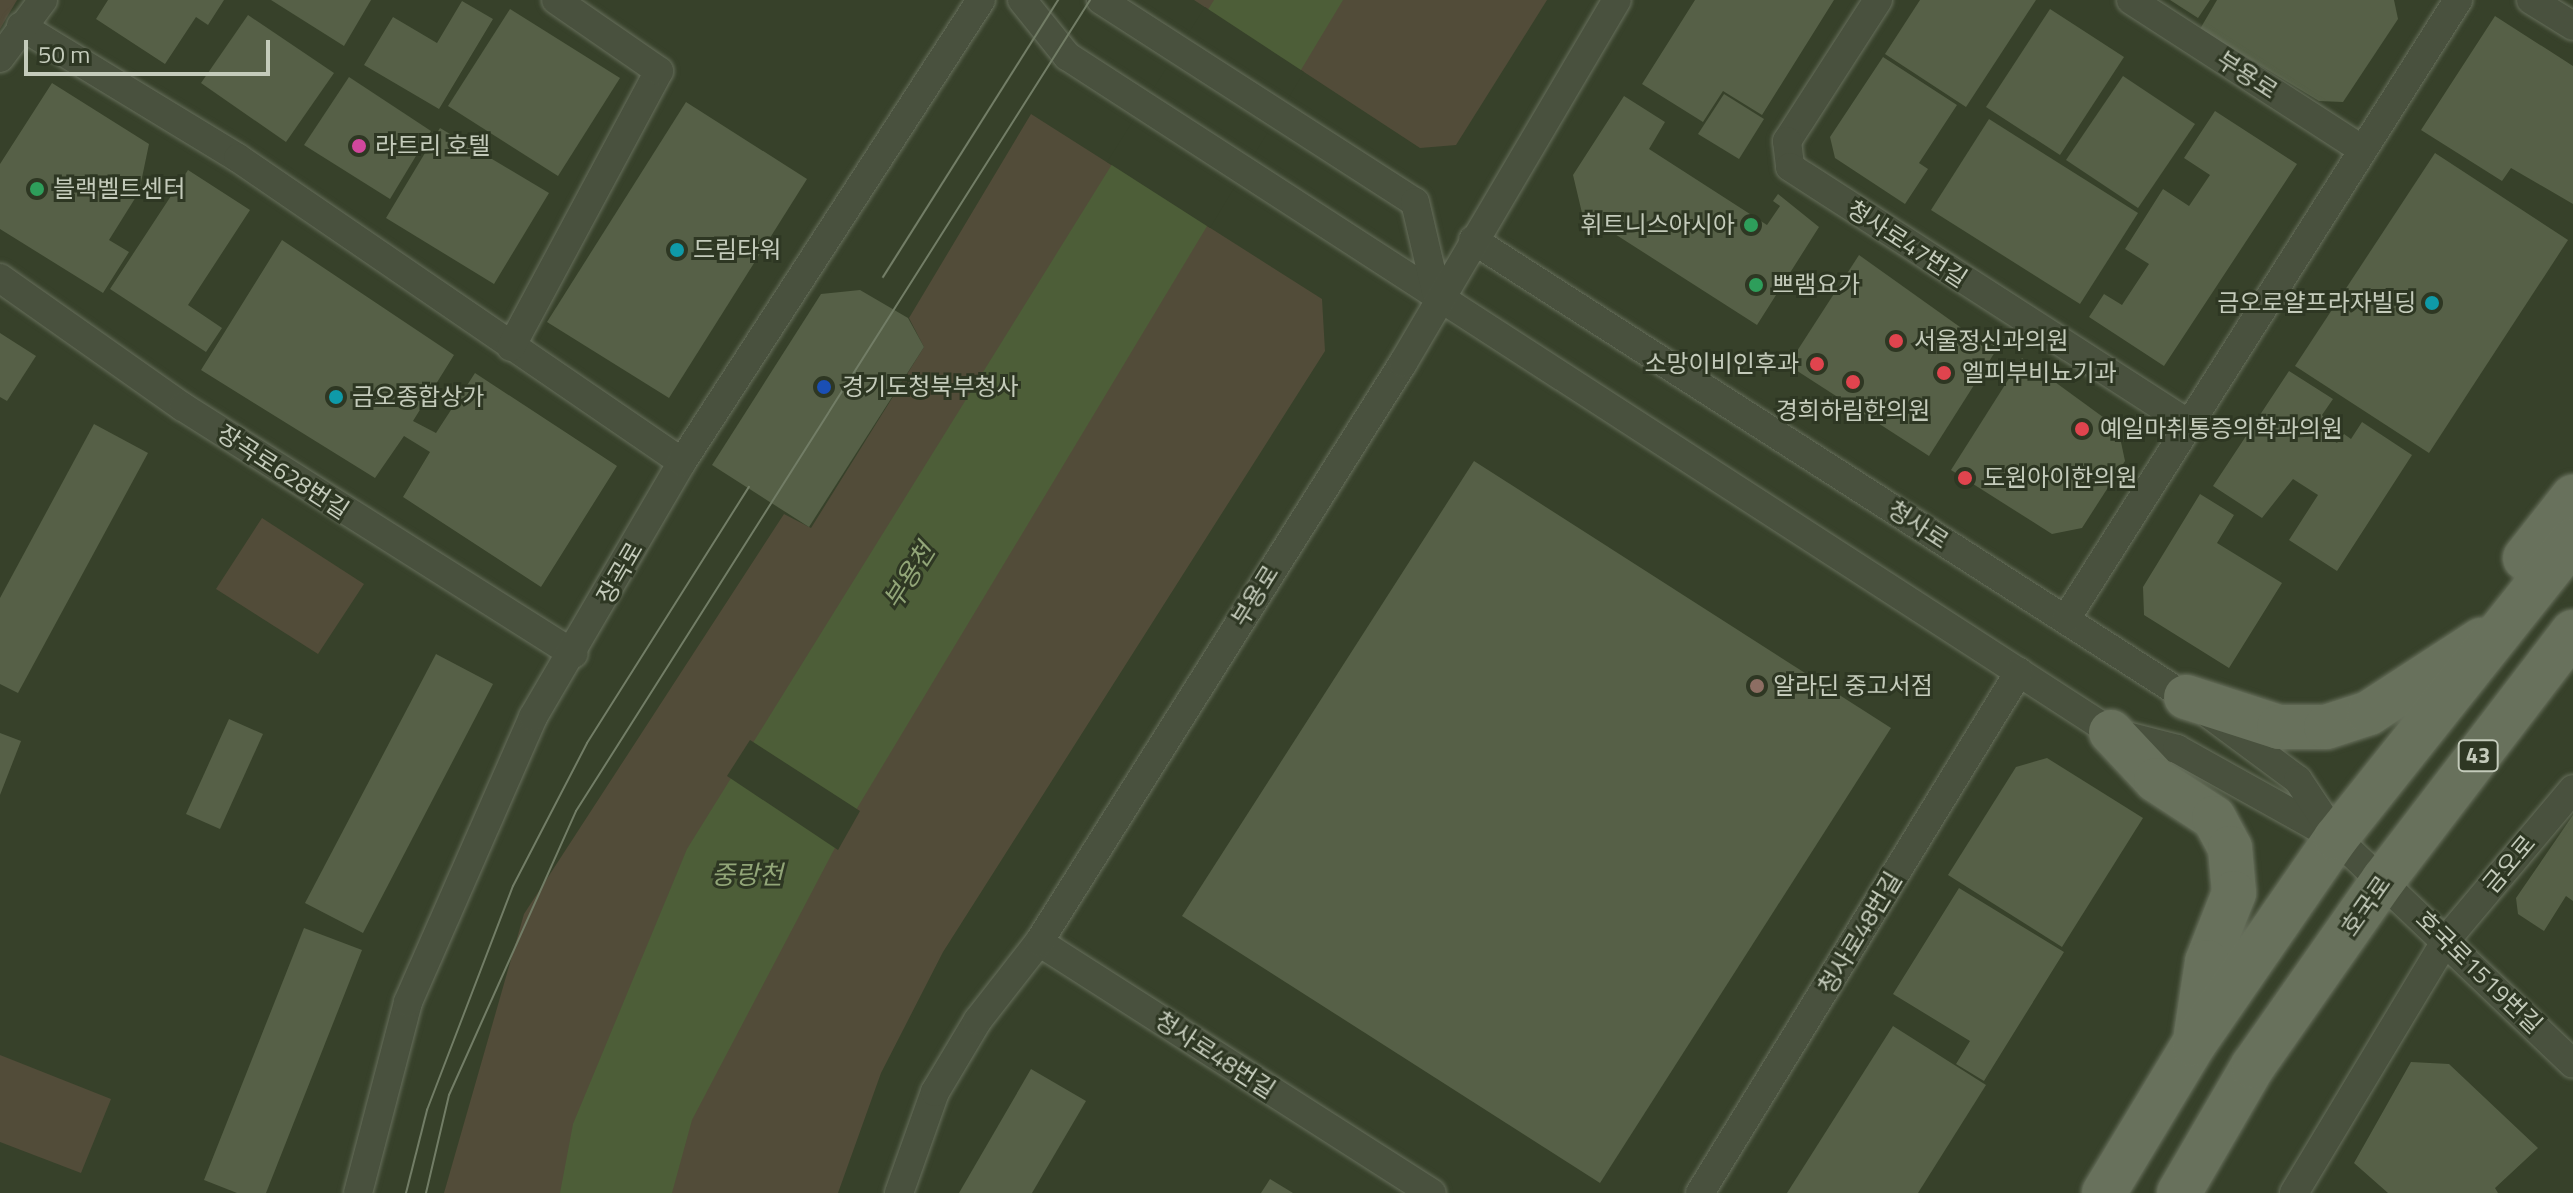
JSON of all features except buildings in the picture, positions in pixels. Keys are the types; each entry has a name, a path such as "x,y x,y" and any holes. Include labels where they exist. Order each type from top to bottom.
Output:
{"main road":[{"path":"2559,536 2573,467"},
{"path":"2442,662 2559,536 2573,497"},
{"name":"43","path":"2104,1193 2194,1044 2336,838 2504,627 2559,536"},
{"path":"2186,697 2279,727 2326,727 2369,713 2442,662 2504,627"},
{"name":"호국로","path":"2179,1193 2253,1066 2384,879 2573,632"},
{"path":"2111,732 2156,780 2214,818 2230,848 2234,893 2207,962 2194,1044"}],"street":[{"path":"0,58 43,0"},
{"path":"511,347 659,71 556,0"},
{"name":"장곡로","path":"358,1193 408,1002 533,717 574,654 682,462 981,0"},
{"name":"청사로","path":"1022,0 1067,56 1438,300 2111,732 2177,749 2336,838 2384,879"},
{"path":"1101,0 1415,202 1438,300"},
{"name":"부용로","path":"899,1193 935,1092 978,1020 1039,942 1438,300 1617,0"},
{"name":"청사로47번길","path":"1878,0 1787,141 1790,167 2189,424"},
{"name":"부용로","path":"2131,0 2363,150"},
{"path":"2066,619 2458,0"},
{"path":"2531,0 2573,26"},
{"path":"21,26 238,158 682,462"},
{"name":"청사로","path":"1473,240 2186,697 2298,780 2336,838"},
{"name":"장곡로628번길","path":"0,278 183,407 574,654"},
{"name":"청사로48번길","path":"1700,1193 2019,672"},
{"name":"금오로","path":"2294,1193 2446,940 2573,789"},
{"name":"호국로1519번길","path":"2384,879 2573,1064"},
{"name":"청사로48번길","path":"1039,942 1432,1193"}],"shaded area":[{"path":"0,0 17,0 0,29"},
{"path":"1194,0 1547,0 1456,145 1420,148"},
{"path":"1031,114 1322,299 1325,351 943,952 881,1073 838,1193 444,1193 524,914 784,514 811,528 924,347 909,318"},
{"path":"262,518 364,584 318,654 216,589"},
{"path":"0,1055 111,1099 81,1173 0,1142"}],"water":[{"name":"중랑천","path":"1214,0 1343,0 847,825 692,1120 672,1193 560,1193 573,1124 687,849"}],"pier":[{"path":"1205,7 1304,72 1210,228 1107,162"},
{"path":"750,740 860,811 838,850 727,776"}],"tram line":[{"path":"883,277 1058,0"},
{"path":"426,1193 449,1095 576,811 1090,0"},
{"path":"406,1193 427,1110 513,886 587,743 749,487"}],"place":[{"name":"라트리 호텔","path":"359,146"},
{"name":"블랙벨트센터","path":"37,189"},
{"name":"휘트니스아시아","path":"1751,225"},
{"name":"드림타워","path":"677,250"},
{"name":"쁘램요가","path":"1756,285"},
{"name":"금오로얄프라자빌딩","path":"2432,303"},
{"name":"서울정신과의원","path":"1896,341"},
{"name":"소망이비인후과","path":"1817,364"},
{"name":"엘피부비뇨기과","path":"1944,373"},
{"name":"경희하림한의원","path":"1853,382"},
{"name":"경기도청북부청사","path":"824,387"},
{"name":"금오종합상가","path":"336,397"},
{"name":"예일마취통증의학과의원","path":"2082,429"},
{"name":"도원아이한의원","path":"1965,478"},
{"name":"알라딘 중고서점","path":"1757,686"}],"water label":[{"name":"부용천","path":"909,576"}]}
